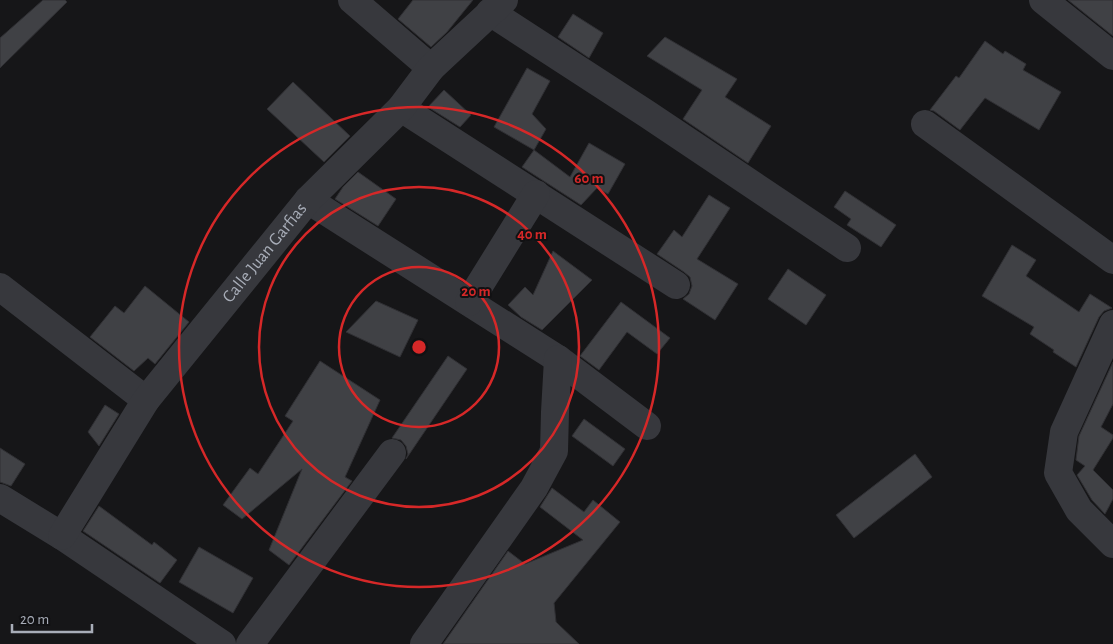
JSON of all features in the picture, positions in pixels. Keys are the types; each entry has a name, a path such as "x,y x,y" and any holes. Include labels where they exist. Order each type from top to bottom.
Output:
{"street":[{"path":"352,0 431,68"},
{"path":"1043,0 1113,56"},
{"path":"497,6 655,120 847,248"},
{"name":"Calle Juan Garfias","path":"62,536 146,400 308,200 401,108 431,68 497,6"},
{"path":"401,108 676,285"},
{"path":"925,124 1113,260"},
{"path":"469,302 536,194"},
{"path":"308,200 558,359 646,426"},
{"path":"0,287 146,400"},
{"path":"1113,324 1064,432 1058,473 1079,510 1113,544"},
{"path":"424,644 534,488 554,451 558,359"},
{"path":"250,644 392,453"},
{"path":"0,498 62,536 222,644"}],"building":[{"path":"43,0 65,0 67,2 0,68 0,38"},
{"path":"413,0 473,0 447,32 431,47 398,19"},
{"path":"1068,0 1113,0 1113,36"},
{"path":"573,14 603,33 589,58 558,37"},
{"path":"665,37 737,79 725,97 771,126 748,163 683,119 702,90 647,56"},
{"path":"985,41 1003,54 1005,51 1026,64 1023,70 1061,92 1039,130 985,98 960,130 930,110 956,76 959,78"},
{"path":"527,68 550,81 532,114 546,129 534,150 494,127"},
{"path":"293,82 350,136 324,162 267,109"},
{"path":"444,90 471,115 460,127 428,107"},
{"path":"589,143 625,164 608,194 597,188 581,205 522,167 534,150 570,177"},
{"path":"358,172 396,199 378,226 335,199 343,187"},
{"path":"845,191 896,225 881,247 847,225 851,219 834,207"},
{"path":"709,195 730,208 697,259 738,284 715,320 683,299 689,294 692,286 690,277 657,254 674,230 682,237"},
{"path":"1012,245 1036,260 1026,276 1079,312 1090,294 1112,308 1104,311 1099,317 1076,367 1030,334 1034,327 982,296"},
{"path":"553,251 592,280 542,330 521,317 508,305 525,287 533,295"},
{"path":"788,269 826,295 806,325 768,299"},
{"path":"145,286 189,322 155,364 148,358 134,371 90,337 115,306 124,313"},
{"path":"376,301 418,320 400,357 346,332"},
{"path":"621,302 670,338 657,354 627,332 599,370 580,356"},
{"path":"448,356 467,369 406,459 408,454 406,446 401,440 392,438"},
{"path":"320,361 380,400 345,477 352,481 289,565 269,550 302,469 242,519 223,505 250,468 258,474 293,421 285,416"},
{"path":"1113,362 1113,404 1101,427 1113,435 1113,438 1093,470 1113,490 1113,499 1105,514 1092,500 1077,475 1085,466 1076,460 1079,436"},
{"path":"105,405 119,414 99,446 88,432"},
{"path":"584,419 625,449 613,466 572,436"},
{"path":"0,448 25,464 11,486 0,482"},
{"path":"915,454 932,477 854,538 836,515"},
{"path":"552,488 584,512 593,500 620,522 554,603 556,622 579,644 443,644 508,551 525,564 583,540 540,507"},
{"path":"99,506 152,545 154,542 177,560 160,583 83,531"},
{"path":"199,547 253,578 233,613 179,582"}]}
